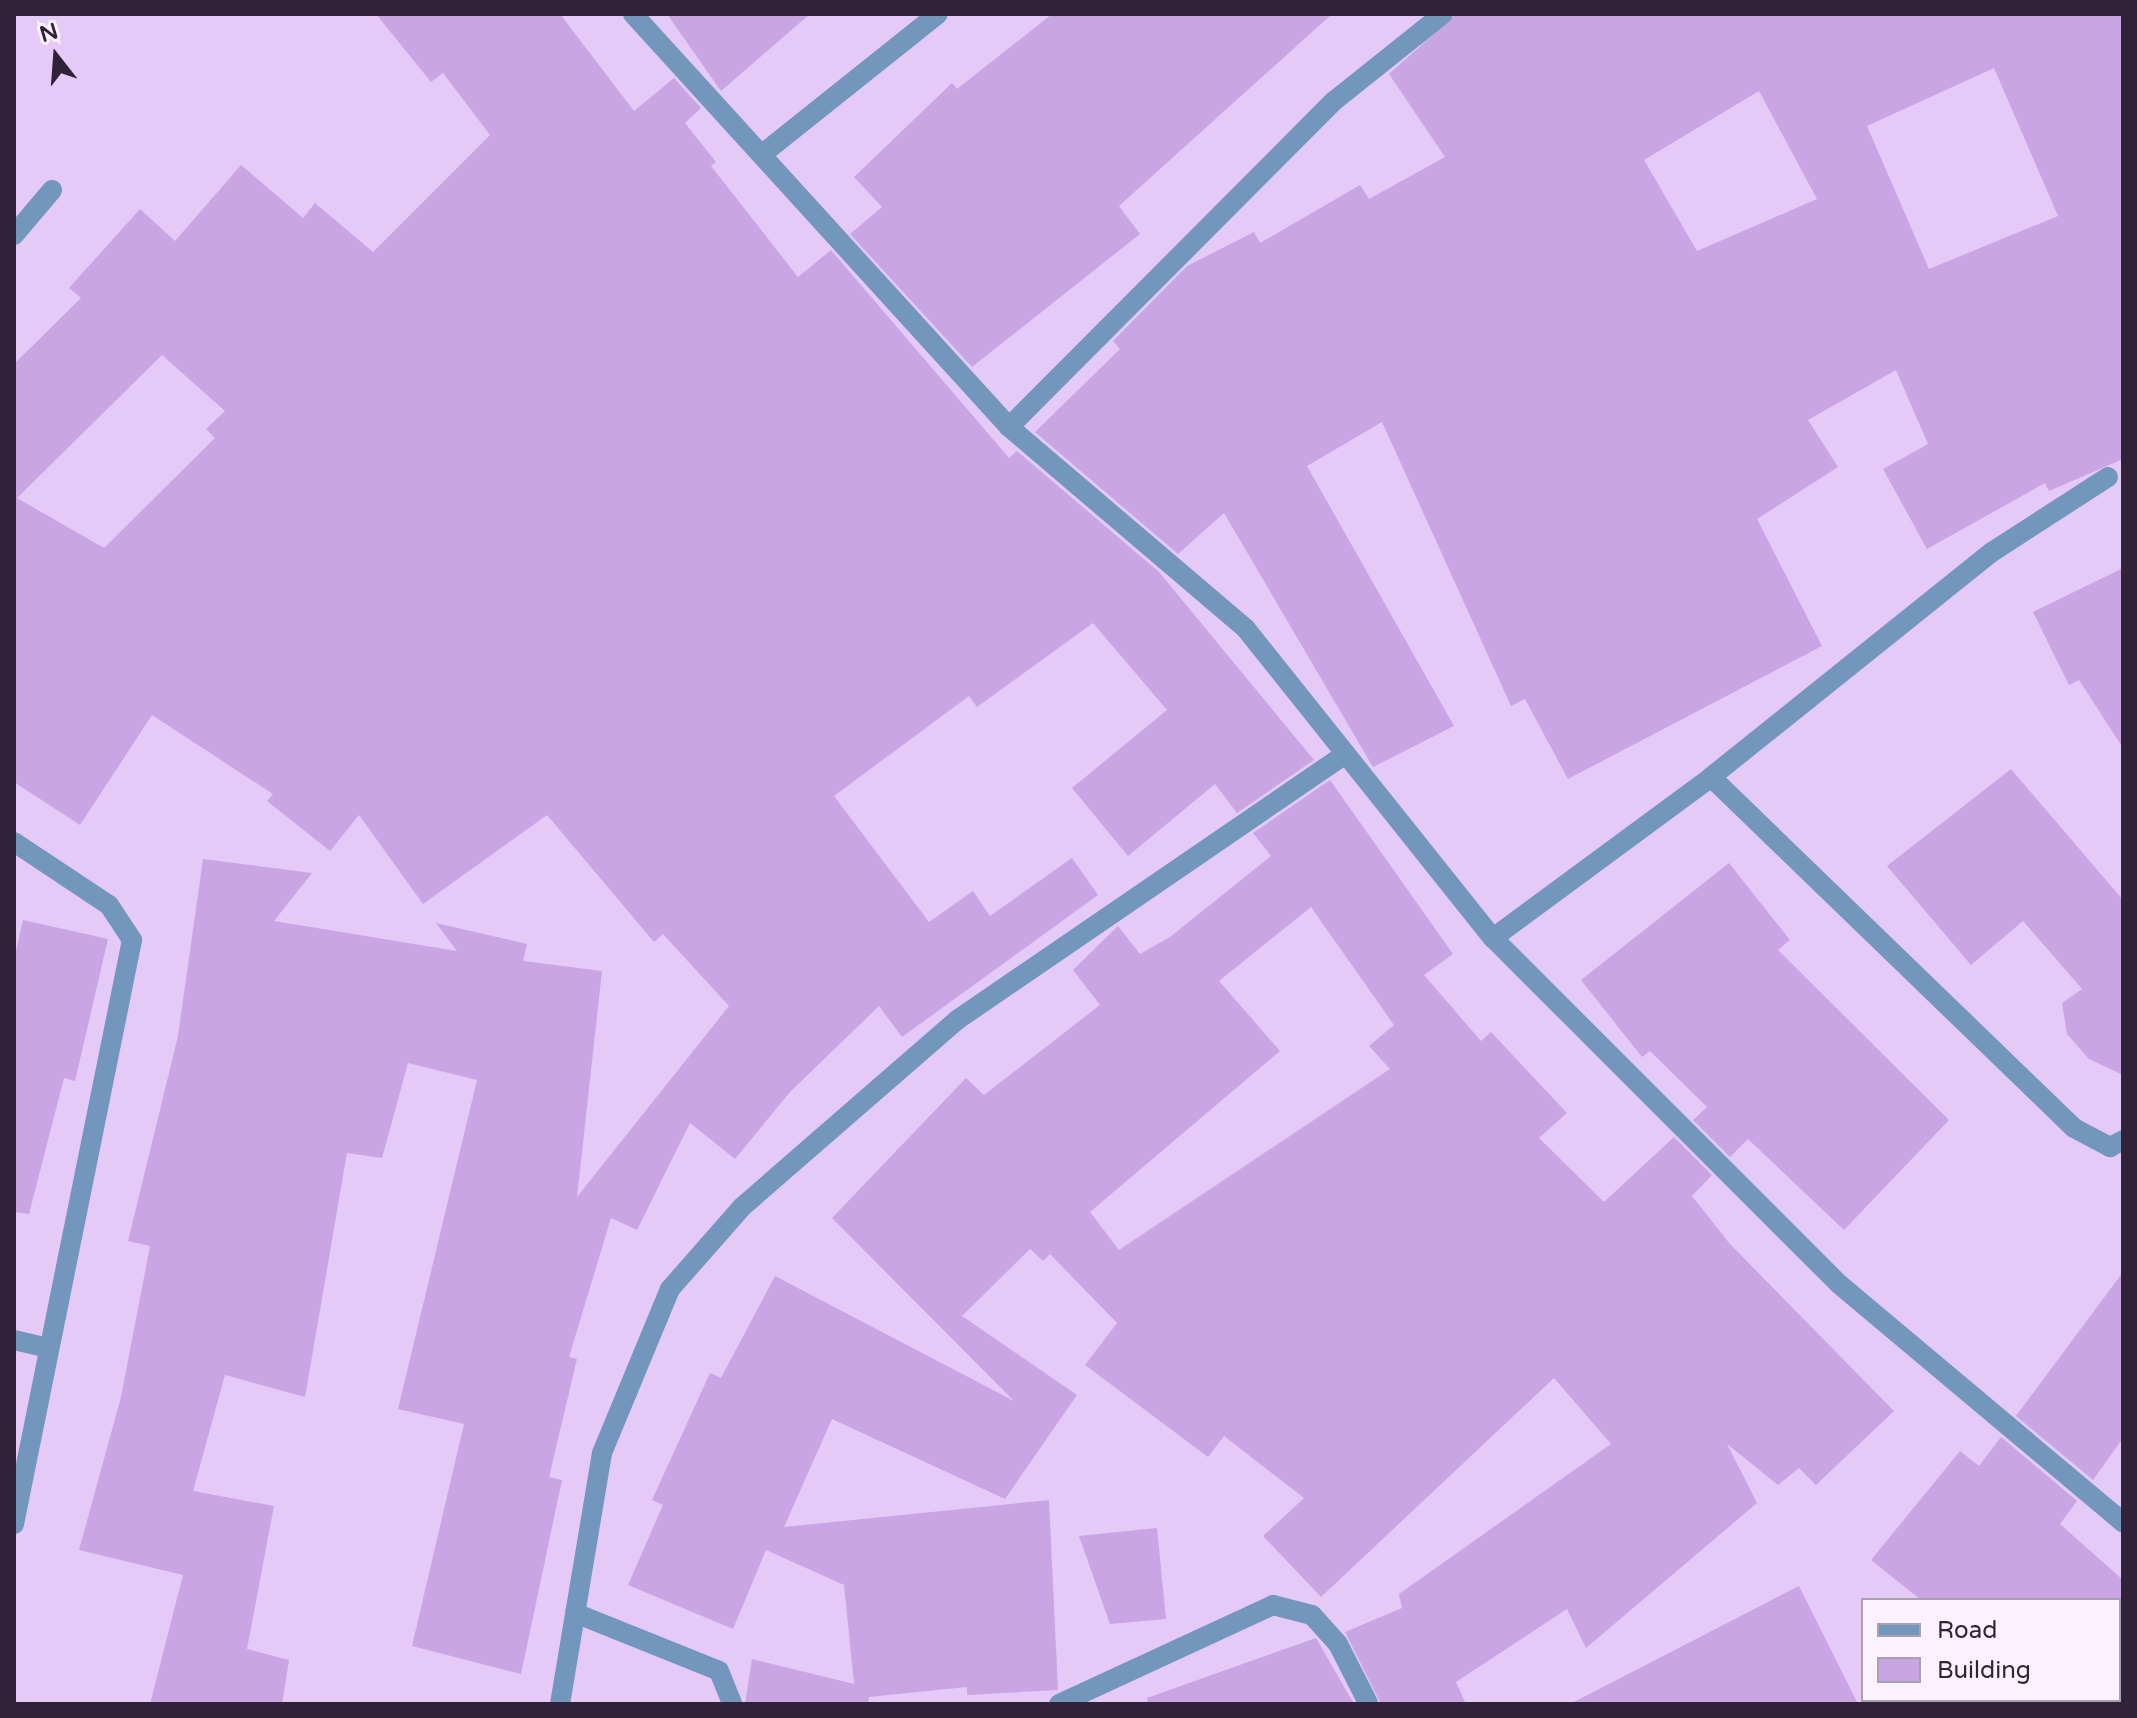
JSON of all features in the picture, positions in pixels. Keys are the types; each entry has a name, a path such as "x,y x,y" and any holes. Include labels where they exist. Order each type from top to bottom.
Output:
{"street":[{"path":"633,14 765,152 1009,427 1246,629 1493,938 1839,1284 2123,1522"},
{"path":"765,152 938,14"},
{"path":"1009,427 1334,101 1443,14"},
{"path":"14,235 52,190"},
{"path":"1493,938 1711,777 1992,552 2108,477"},
{"path":"560,1704 607,1439 670,1289 742,1207 957,1020 1346,754"},
{"path":"1711,777 2074,1128 2110,1147 2123,1140"},
{"path":"14,842 109,905 132,940 45,1347 14,1524"},
{"path":"14,1340 45,1347"},
{"path":"1059,1704 1273,1605 1312,1615 1338,1644 1368,1703"},
{"path":"575,1613 719,1671 732,1704"}],"building":[{"path":"376,14 560,14 634,111 674,78 701,108 685,123 716,162 711,166 798,277 831,250 1009,458 1017,451 1159,572 1314,760 1237,813 1215,784 1128,856 1072,788 1167,710 1093,623 977,707 969,696 834,796 929,922 973,891 990,916 1072,858 1098,895 902,1037 879,1006 790,1092 735,1159 690,1123 637,1230 611,1218 569,1357 577,1359 549,1477 562,1480 521,1674 412,1646 464,1424 398,1409 477,1080 408,1063 382,1158 347,1153 305,1397 225,1375 193,1491 274,1506 247,1649 289,1660 282,1704 150,1704 183,1575 79,1550 121,1397 150,1246 128,1241 178,1036 203,859 312,873 274,921 457,951 436,923 527,944 523,961 602,971 577,1197 729,1006 663,934 654,942 547,815 423,904 359,815 330,851 267,801 273,794 152,715 80,825 14,782 14,364 81,298 69,288 140,209 175,241 241,165 303,218 315,203 373,252 490,135 443,73 431,82","holes":["162,355 225,411 206,429 215,438 104,548 17,498"]},
{"path":"667,14 810,14 721,91"},
{"path":"1052,14 1332,14 1119,206 1140,234 972,367 850,234 882,207 854,177 952,83 957,89"},
{"path":"1456,14 2123,14 2123,459 2049,491 2045,483 1927,549 1883,469 1928,444 1896,370 1808,420 1838,467 1757,519 1822,646 1568,779 1525,699 1511,706 1382,422 1307,466 1454,726 1373,767 1224,513 1178,554 1035,432 1120,349 1113,341 1187,266 1254,232 1260,243 1360,185 1369,199 1445,157 1389,74","holes":["1994,68 2058,216 1929,269 1867,126","1759,91 1817,199 1697,251 1644,160"]},
{"path":"2123,568 2123,748 2079,680 2069,685 2033,612"},
{"path":"2011,769 2123,900 2123,1075 2089,1059 2067,1034 2062,1003 2082,989 2023,921 1971,965 1887,866"},
{"path":"1330,780 1453,954 1424,975 1481,1041 1491,1032 1567,1113 1539,1138 1604,1202 1674,1137 1712,1175 1692,1196 1730,1244 1894,1411 1816,1485 1799,1468 1778,1485 1727,1444 1757,1503 1586,1648 1567,1609 1456,1682 1466,1704 1381,1704 1345,1632 1402,1608 1399,1594 1611,1444 1554,1378 1321,1597 1263,1536 1304,1498 1224,1436 1208,1457 1085,1365 1117,1323 1050,1254 1043,1261 1030,1249 962,1316 1077,1395 1005,1499 832,1419 784,1527 1049,1500 1058,1690 967,1695 967,1687 869,1697 868,1704 745,1704 752,1659 854,1684 844,1585 766,1550 733,1629 628,1585 663,1505 652,1500 710,1373 721,1378 775,1276 1014,1401 832,1218 966,1078 984,1095 1100,1005 1073,970 1118,926 1140,954 1170,937 1271,856 1253,833","holes":["1311,907 1394,1025 1369,1046 1390,1069 1119,1250 1090,1212 1280,1051 1219,981"]},
{"path":"1729,863 1790,940 1778,950 1949,1120 1844,1230 1748,1139 1730,1157 1693,1120 1707,1107 1650,1051 1642,1057 1581,980"},
{"path":"23,920 108,939 75,1081 64,1078 29,1214 14,1212 14,960"},
{"path":"2123,1272 2123,1438 2093,1480 2016,1416"},
{"path":"2001,1437 2077,1501 2060,1524 2123,1580 2123,1600 1918,1598 1871,1560 1960,1451 1979,1466"},
{"path":"1157,1528 1166,1619 1110,1624 1079,1536"},
{"path":"1799,1586 1858,1704 1570,1704"},
{"path":"1316,1638 1354,1704 1148,1704 1147,1698"}]}
